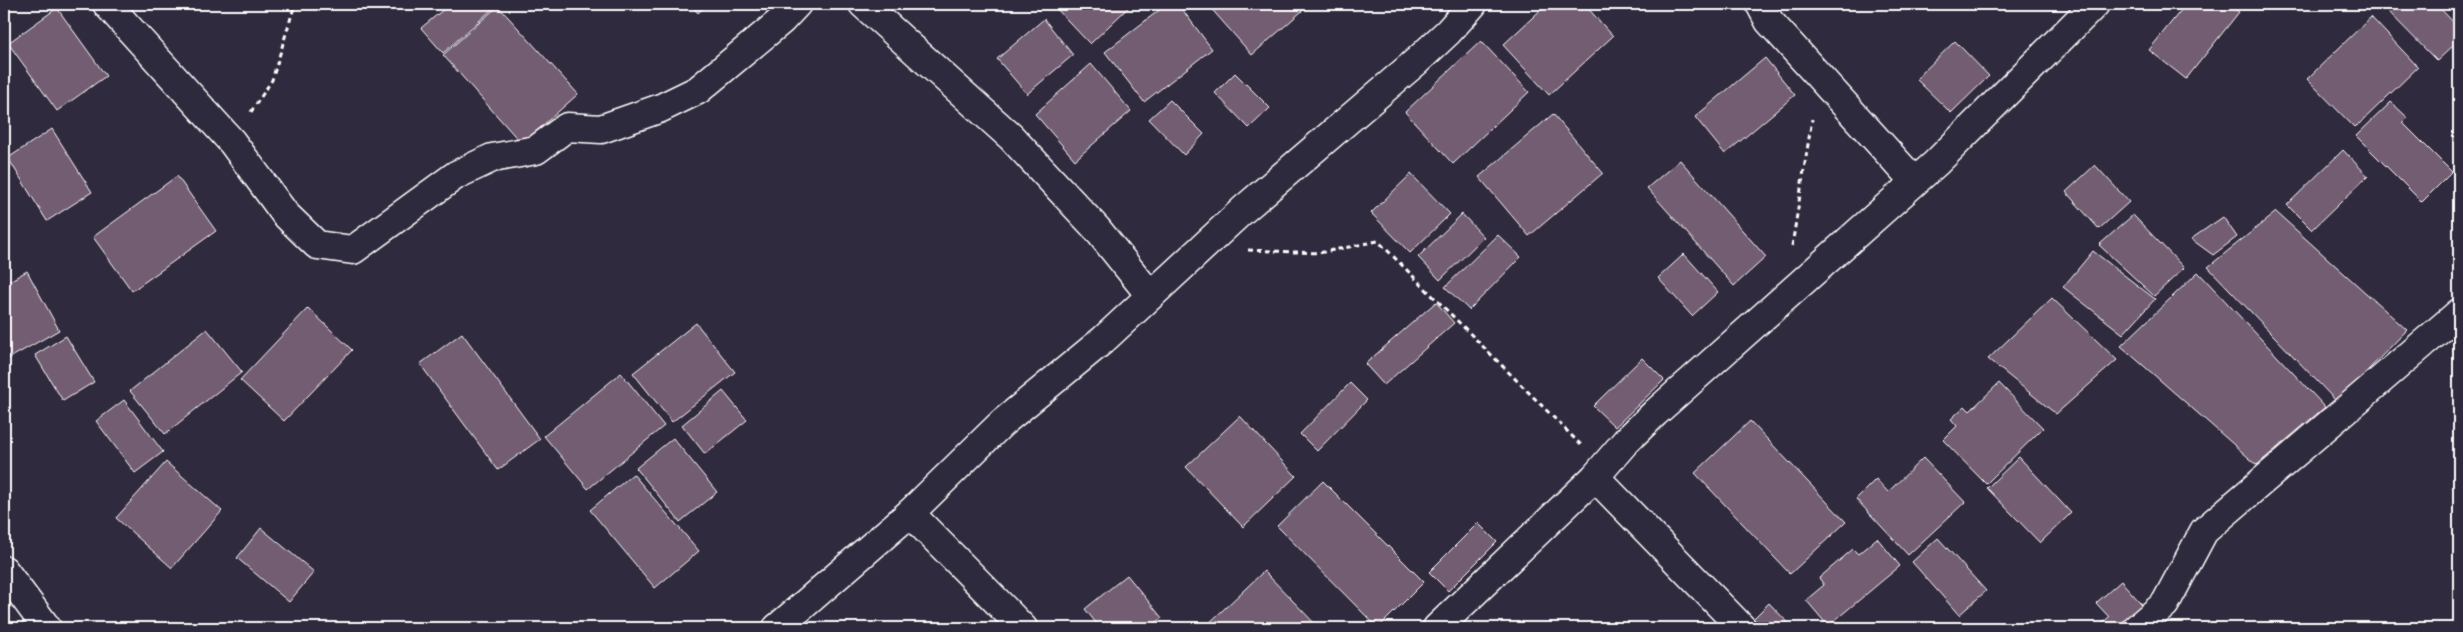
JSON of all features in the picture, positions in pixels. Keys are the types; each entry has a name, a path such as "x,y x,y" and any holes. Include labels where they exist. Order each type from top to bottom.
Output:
{"street":[{"path":"107,4 232,142 285,214 317,245 353,250 456,175 492,158 536,150 567,127 602,130 661,108 698,90 782,20 797,4"},
{"path":"863,4 1011,137 1096,228 1150,295"},
{"path":"777,628 910,513 1002,423 1103,340 1243,210 1418,61 1473,4"},
{"path":"1760,4 1769,21 1914,181"},
{"path":"1436,628 1599,472 1650,419 1936,163 2095,4"},
{"path":"2137,628 2165,604 2204,531 2459,313"},
{"path":"1599,472 1742,628"},
{"path":"910,513 1024,628"},
{"path":"4,570 48,628"}],"path":[{"path":"232,142 272,80 295,4"},
{"path":"1783,298 1819,76"},
{"path":"1208,244 1262,252 1319,253 1378,241 1488,349 1599,472"}],"building":[{"path":"450,4 498,4 443,53 421,28"},
{"path":"690,4 708,4 698,13"},
{"path":"1052,4 1132,4 1090,44"},
{"path":"1167,4 1178,4 1212,49 1144,102 1105,52"},
{"path":"1209,4 1310,4 1252,55"},
{"path":"1547,4 1584,4 1613,36 1549,95 1503,45"},
{"path":"2186,4 2228,4 2239,12 2186,79 2149,50"},
{"path":"2381,4 2436,4 2459,28 2459,40 2437,61"},
{"path":"2449,4 2459,4 2459,14"},
{"path":"498,6 578,94 522,144 443,55"},
{"path":"57,8 106,76 57,111 8,43"},
{"path":"2371,17 2418,67 2355,128 2307,79"},
{"path":"1044,19 1073,55 1027,94 997,59"},
{"path":"1481,41 1529,92 1453,164 1405,112"},
{"path":"1955,41 1989,76 1951,113 1916,79"},
{"path":"1765,58 1795,95 1725,154 1695,117"},
{"path":"1091,64 1131,111 1075,160 1035,114"},
{"path":"1235,73 1270,108 1249,128 1215,93"},
{"path":"1170,100 1204,134 1184,155 1149,119"},
{"path":"2391,102 2408,118 2403,123 2452,172 2422,202 2356,136"},
{"path":"1553,114 1603,173 1529,236 1479,177"},
{"path":"52,129 92,192 47,221 8,158"},
{"path":"2343,150 2368,176 2312,230 2287,205"},
{"path":"1680,160 1766,257 1734,286 1647,188"},
{"path":"2095,165 2129,202 2099,229 2066,192"},
{"path":"1411,174 1450,214 1410,253 1371,213"},
{"path":"177,176 216,231 132,291 93,237"},
{"path":"2276,212 2407,330 2337,402 2208,267"},
{"path":"1462,214 1484,237 1440,280 1418,257"},
{"path":"2133,215 2184,268 2154,296 2099,245"},
{"path":"2223,217 2237,237 2213,255 2191,239"},
{"path":"1498,235 1521,257 1469,310 1445,287"},
{"path":"2093,251 2155,299 2123,334 2063,287"},
{"path":"1684,254 1718,292 1692,316 1658,278"},
{"path":"27,271 59,330 8,359 4,351 4,284"},
{"path":"2198,272 2325,407 2257,465 2121,346"},
{"path":"2052,298 2117,360 2056,414 1988,359"},
{"path":"1436,302 1454,323 1384,385 1365,364"},
{"path":"308,308 352,350 284,421 240,380"},
{"path":"696,323 735,372 672,422 633,373"},
{"path":"207,329 242,372 165,434 130,391"},
{"path":"462,333 540,439 498,470 420,364"},
{"path":"66,336 94,382 63,401 35,355"},
{"path":"1642,358 1664,380 1615,427 1593,406"},
{"path":"621,373 664,426 588,489 544,436"},
{"path":"1350,383 1367,400 1317,451 1300,434"},
{"path":"1999,383 2043,428 1986,484 1943,440 1957,426 1951,419 1965,406 1970,411"},
{"path":"723,391 747,420 705,454 682,425"},
{"path":"124,400 163,452 135,473 96,421"},
{"path":"1240,416 1296,476 1243,527 1186,467"},
{"path":"1750,421 1846,522 1790,574 1695,473"},
{"path":"673,438 717,492 680,522 636,468"},
{"path":"2019,457 2071,513 2040,543 1987,488"},
{"path":"1923,458 1965,502 1908,555 1856,499 1876,479 1888,492"},
{"path":"166,462 222,511 172,568 116,518"},
{"path":"633,474 699,551 655,588 590,510"},
{"path":"1323,481 1424,582 1378,628 1277,526"},
{"path":"1478,523 1497,542 1448,591 1429,572"},
{"path":"261,528 314,572 289,602 237,558"},
{"path":"1877,538 1900,566 1828,626 1806,600 1824,585 1819,578 1853,549 1858,554"},
{"path":"1938,538 1986,591 1959,615 1912,562"},
{"path":"1264,571 1319,628 1204,628"},
{"path":"1127,575 1162,618 1149,628 1100,628 1085,609"},
{"path":"2121,581 2148,611 2129,628 2097,628 2109,617 2096,603"},
{"path":"1769,603 1793,628 1761,628 1753,619"}]}
